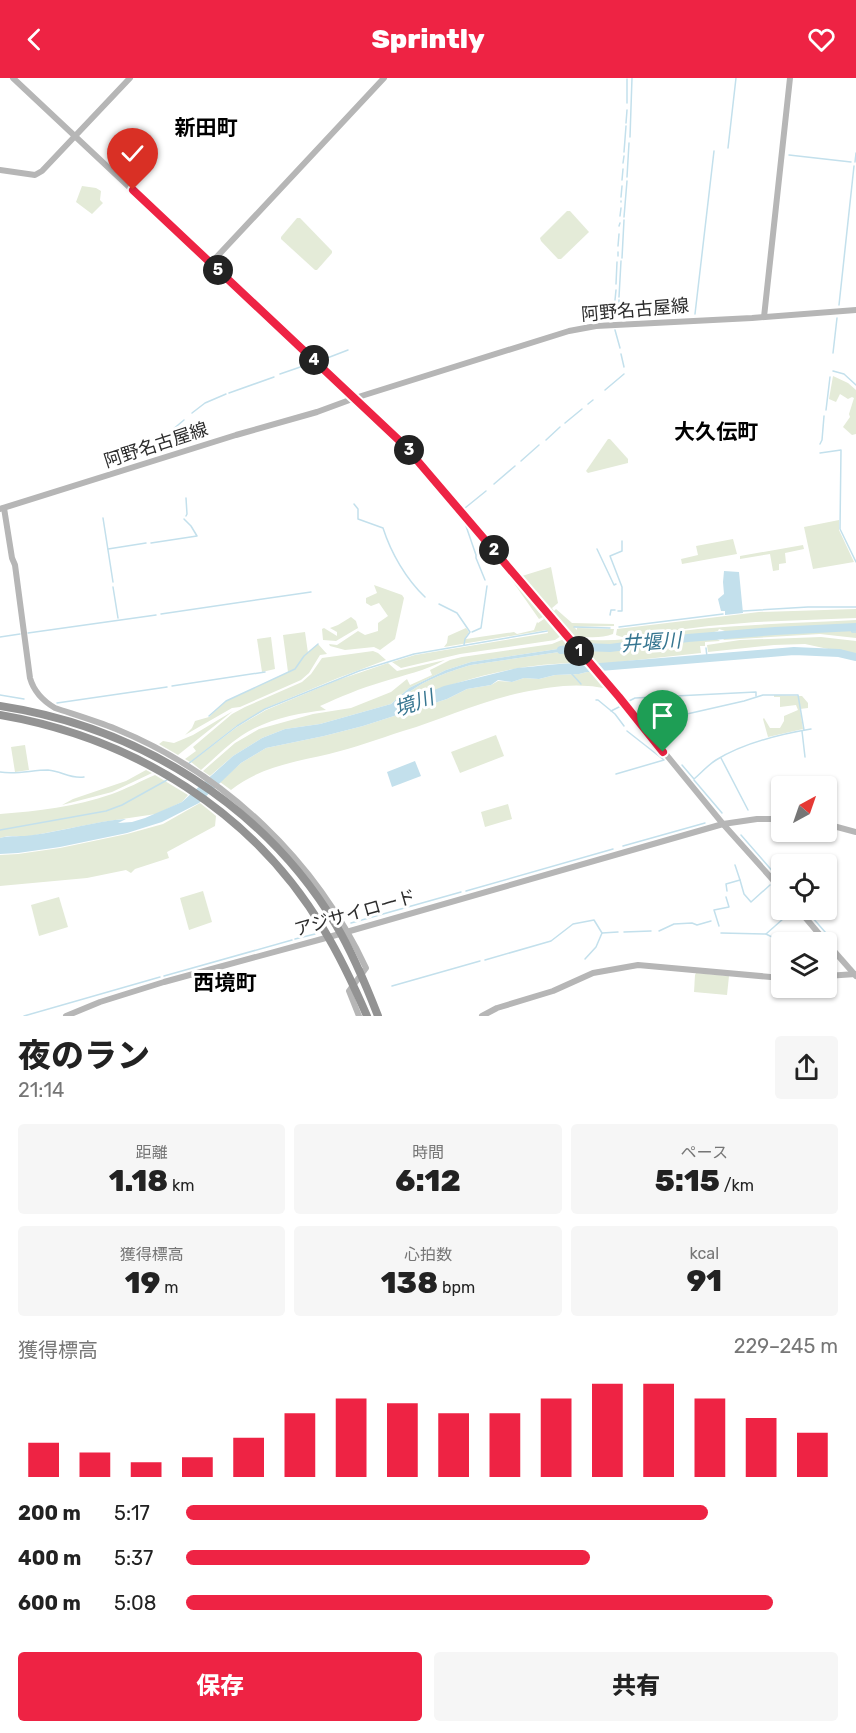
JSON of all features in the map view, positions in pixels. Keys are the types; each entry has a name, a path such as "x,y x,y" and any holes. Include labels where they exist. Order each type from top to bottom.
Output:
{"highway":[{"path":"0,706 52,716 120,739 147,751 193,777 228,802 266,837 318,899 352,955 378,1016"},
{"path":"0,715 61,728 115,748 144,762 205,799 244,832 276,864 308,905 342,961 367,1016"}],"main road":[{"path":"13,78 414,456 619,697 723,824 771,878"},
{"path":"0,170 38,174 130,78"},
{"path":"211,263 384,78"},
{"path":"764,317 790,78"},
{"name":"阿野名古屋線","path":"2,509 236,435 317,412 540,339 590,327 856,310"},
{"path":"2,509 15,565 30,678 34,690 44,701 55,708 116,729 176,759 229,795 264,824 294,856 324,896 348,932 366,968 349,991 359,1016"},
{"name":"アジサイロード","path":"66,1016 100,1002 164,982 348,932 723,824 771,819"},
{"path":"837,827 856,832"},
{"path":"807,920 818,932"},
{"path":"837,954 856,974"},
{"path":"482,1016 497,1008 546,994 593,973 638,965 771,977"},
{"path":"837,975 856,974"}],"green space":[{"path":"82,186 101,191 100,200 103,203 92,214 76,202"},
{"path":"567,211 570,211 589,232 561,259 558,259 540,238"},
{"path":"297,218 300,218 332,251 317,270 281,239"},
{"path":"833,376 848,383 856,390 856,434 852,435 843,427 850,417 854,398 848,399 840,394 836,402 829,399"},
{"path":"608,439 628,459 628,463 588,473 586,471"},
{"path":"839,520 839,530 854,562 813,569 804,527"},
{"path":"733,539 737,554 682,564 681,559 698,555 696,546"},
{"path":"803,545 804,549 785,553 786,563 779,564 779,570 773,571 770,554 740,559 740,556"},
{"path":"551,567 558,603 552,608 554,611 556,609 572,623 614,624 614,626 574,627 577,630 577,628 614,629 613,634 598,637 572,636 522,576"},
{"path":"512,578 561,636 555,640 460,654 401,668 392,662 415,655 548,633 547,630 444,647 448,636 466,628 469,632 466,639 534,630 537,622 544,619 543,617 539,619"},
{"path":"374,585 402,595 404,598 395,639 380,650 374,647 345,650 330,646 329,644 337,645 358,631 365,635 378,631 378,623 388,616 379,603 371,606 366,603 366,598 377,593"},
{"path":"856,609 856,618 756,622 622,637 616,635 617,629 759,612"},
{"path":"351,617 356,621 358,628 336,641 323,640 322,629 337,636 337,632 330,628"},
{"path":"856,620 856,625 843,626 728,632 719,629 714,634 617,646 581,646 574,638 621,640 718,627"},
{"path":"856,629 856,638 820,634 723,640 729,635"},
{"path":"305,632 308,653 318,644 327,654 320,655 309,673 301,680 240,707 232,708 185,735 195,721 209,717 226,701 288,672 283,635"},
{"path":"271,637 275,669 262,672 257,639"},
{"path":"714,637 720,641 705,642 705,646 700,646 701,653 609,663 596,663 583,649 613,649"},
{"path":"821,637 856,641 856,655 805,644 708,652 707,645 740,640"},
{"path":"564,639 571,647 471,662 446,670 409,688 391,704 320,724 285,729 262,738 233,756 210,776 203,771 235,743 259,729 313,714 351,708 391,692 407,679 410,685 432,675 430,670 450,660 552,644"},
{"path":"573,650 585,663 539,665 494,673 450,685 407,701 400,700 424,683 471,665"},
{"path":"373,651 386,660 266,708 236,726 190,762 185,759 196,751 193,747 232,714 302,682 322,658"},
{"path":"445,660 422,670 374,684 320,706 326,710 293,715 250,730 225,748 201,770 191,762 237,727 266,710 338,680 388,663 397,671"},
{"path":"591,671 606,688 564,686 509,695 357,746 278,766 242,782 231,790 220,782 241,763 266,748 363,726 447,699 467,689 491,685 498,681 512,682 524,678 539,679"},
{"path":"774,695 802,696 808,703 808,708 800,709 803,729 768,737 764,718 770,728 780,728 784,716 798,710 796,705 780,707 780,697 774,697"},
{"path":"233,711 178,755 159,744 163,741 174,743 193,735"},
{"path":"496,735 504,756 460,773 451,752"},
{"path":"25,745 29,770 15,772 11,747"},
{"path":"146,770 152,773 112,792 62,805 126,781"},
{"path":"155,775 188,795 182,802 156,814 30,836 0,838 0,814 43,810 84,802 117,792"},
{"path":"200,803 216,816 215,826 167,852 169,858 135,869 131,873 126,870 87,878 0,886 0,855 60,848 127,834 163,824"},
{"path":"508,804 512,819 485,827 481,812"},
{"path":"203,891 212,922 189,930 180,898"},
{"path":"59,897 68,927 39,936 31,905"},
{"path":"696,973 729,976 727,995 694,992"}],"water":[{"path":"724,571 739,572 743,613 725,615 725,611 721,611 718,599 724,594"},
{"path":"571,647 573,650 471,665 424,683 400,700 407,701 444,686 517,668 585,663 591,671 539,679 524,678 512,682 498,680 491,685 467,689 447,699 363,726 266,748 241,763 199,803 162,822 127,833 60,847 0,854 0,838 29,836 114,820 126,819 118,823 145,818 182,802 233,756 262,738 285,729 320,724 391,704 409,688 446,670 471,662"},
{"path":"415,761 421,776 392,787 387,772"}],"waterway":[{"path":"630,137 632,78"},
{"path":"728,148 736,78"},
{"path":"627,79 627,103"},
{"path":"626,123 627,110"},
{"path":"624,152 626,126"},
{"path":"627,177 629,143"},
{"path":"695,314 714,151"},
{"path":"855,162 856,153"},
{"path":"789,155 851,162"},
{"path":"623,163 624,156"},
{"path":"839,305 854,166"},
{"path":"622,180 623,169"},
{"path":"624,217 627,181"},
{"path":"621,197 622,186"},
{"path":"620,216 621,208"},
{"path":"622,258 624,220"},
{"path":"618,246 619,234"},
{"path":"619,297 621,261"},
{"path":"616,284 617,262"},
{"path":"614,310 616,290"},
{"path":"619,300 619,314"},
{"path":"833,353 837,318"},
{"path":"615,330 620,348"},
{"path":"322,360 348,350"},
{"path":"621,354 624,367"},
{"path":"280,374 309,364"},
{"path":"833,371 844,374 856,385"},
{"path":"605,390 624,374"},
{"path":"229,393 274,377"},
{"path":"826,410 830,377"},
{"path":"192,413 205,403 226,394"},
{"path":"588,404 593,400"},
{"path":"565,423 582,409"},
{"path":"820,444 824,416"},
{"path":"141,456 184,420"},
{"path":"546,440 560,427"},
{"path":"521,461 539,445"},
{"path":"820,453 841,450 840,529 856,562"},
{"path":"494,484 515,466"},
{"path":"465,508 486,491"},
{"path":"186,498 186,516"},
{"path":"354,504 358,509 358,519 383,528 400,565 425,597"},
{"path":"103,518 113,582"},
{"path":"151,543 197,536 184,519"},
{"path":"466,526 485,580"},
{"path":"618,611 622,611 622,587 610,556 622,551 622,541"},
{"path":"108,549 146,543"},
{"path":"597,549 614,585 616,584"},
{"path":"472,632 481,628 487,586"},
{"path":"113,587 118,618"},
{"path":"161,614 311,592"},
{"path":"439,604 457,613 470,632 464,645"},
{"path":"743,611 856,607"},
{"path":"610,615 611,610 615,610"},
{"path":"619,627 723,614"},
{"path":"28,633 156,615"},
{"path":"574,627 610,628"},
{"path":"850,627 852,632 856,632"},
{"name":"井堰川","path":"561,650 583,647 610,648 688,638 775,631 856,627"},
{"path":"188,764 237,726 265,709 359,671 414,654 547,631"},
{"path":"0,637 20,634"},
{"path":"209,716 226,701 295,669 304,656 318,644"},
{"path":"706,648 707,657"},
{"name":"境川","path":"588,668 794,651 839,653 856,657"},
{"path":"172,686 265,672"},
{"path":"571,673 581,684"},
{"path":"57,703 167,687"},
{"path":"625,703 635,698 756,692 756,696"},
{"path":"0,695 24,699"},
{"path":"643,724 763,695 798,695 804,730"},
{"path":"596,700 615,714 624,726"},
{"path":"611,711 621,706"},
{"path":"682,765 694,779 726,754 750,744 811,729"},
{"path":"616,774 664,760 627,731"},
{"path":"802,731 805,757"},
{"path":"721,758 748,810"},
{"path":"0,772 48,770 74,777 84,777"},
{"path":"0,830 106,811 122,805 167,780"},
{"path":"694,780 722,813"},
{"path":"623,846 705,823"},
{"path":"741,835 771,869"},
{"path":"466,891 613,849"},
{"path":"727,891 726,884 740,880 735,865"},
{"path":"740,880 744,894 751,902 770,885"},
{"path":"351,923 461,892"},
{"path":"719,926 714,910 729,907 726,897"},
{"path":"485,960 551,941 573,924 594,920 602,933"},
{"path":"766,934 782,920"},
{"path":"815,920 825,932"},
{"path":"659,931 674,924 697,925 711,921"},
{"path":"624,932 651,931"},
{"path":"585,959 596,947 602,933 618,932"},
{"path":"721,933 766,934 771,936"},
{"path":"295,939 315,934"},
{"path":"164,976 292,940"},
{"path":"392,986 480,961"},
{"path":"24,1016 160,977"}],"district":[{"name":"新田町","path":"206,127"},
{"name":"大久伝町","path":"716,431"},
{"name":"西境町","path":"225,982"}],"route":[{"path":"133,190 393,433 463,512 663,752"}]}
